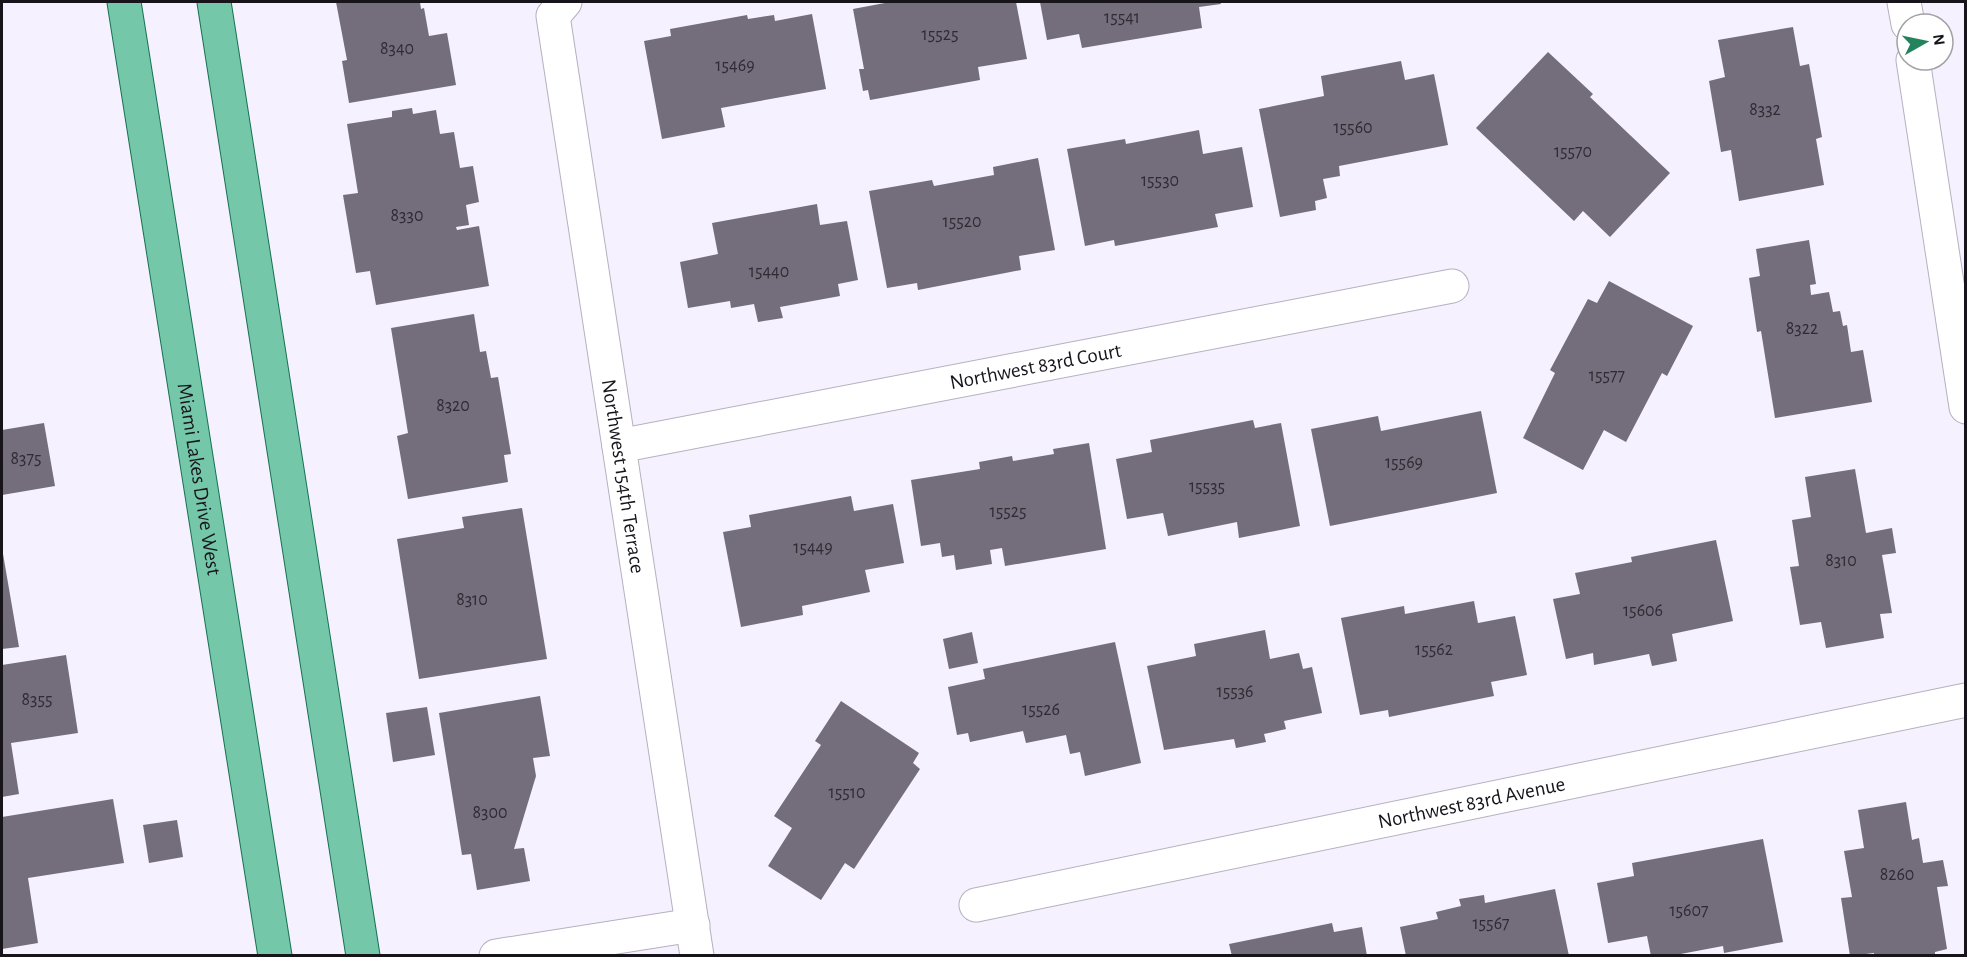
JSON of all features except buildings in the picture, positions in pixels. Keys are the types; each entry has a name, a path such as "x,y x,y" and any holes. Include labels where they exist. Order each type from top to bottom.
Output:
{"main road":[{"name":"Miami Lakes Drive West","path":"124,2 275,956"},
{"path":"214,2 363,956"}],"street":[{"name":"Northwest 154th Terrace","path":"564,2 553,16 695,940"},
{"path":"1915,72 1965,407"},
{"name":"Northwest 83rd Court","path":"619,446 1452,286"},
{"name":"Northwest 83rd Avenue","path":"976,905 1965,700"},
{"path":"496,956 695,940"}]}
